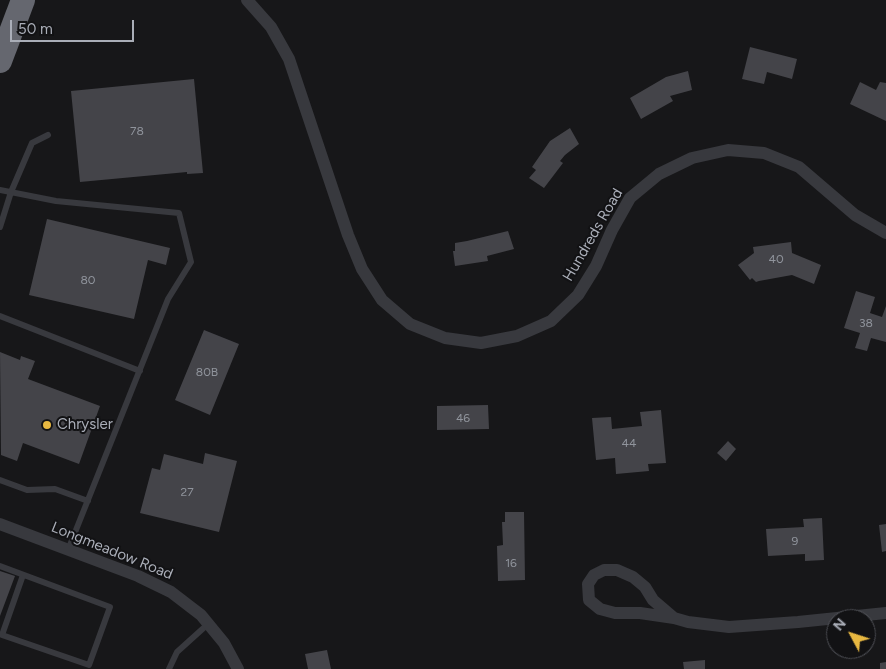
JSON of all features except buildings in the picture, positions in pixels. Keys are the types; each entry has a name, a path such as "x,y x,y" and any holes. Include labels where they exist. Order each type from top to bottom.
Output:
{"highway":[{"path":"0,61 23,0"}],"street":[{"name":"Hundreds Road","path":"247,0 271,27 289,59 348,235 362,269 382,300 410,324 444,338 481,344 517,336 551,320 578,295 596,266 612,230 630,198 658,174 692,158 728,150 764,154 799,167 855,215 886,233"},
{"name":"Longmeadow Road","path":"0,524 138,576 171,592 201,614 224,643 238,669"},
{"path":"674,618 653,600 645,587 633,577 616,570 604,570 594,575 588,584 589,600 600,609 615,613 640,613 730,627 886,613"}],"lane":[{"path":"0,227 11,192 32,143 48,135"},
{"path":"0,190 56,202 179,213 191,262 168,299 68,550"},
{"path":"0,316 140,371"},
{"path":"0,480 27,490 55,490 88,501"},
{"path":"0,566 24,575 110,608 89,665 2,634 24,575"},
{"path":"169,669 177,652 208,624"}],"place":[{"name":"Chrysler","path":"47,425"}]}
